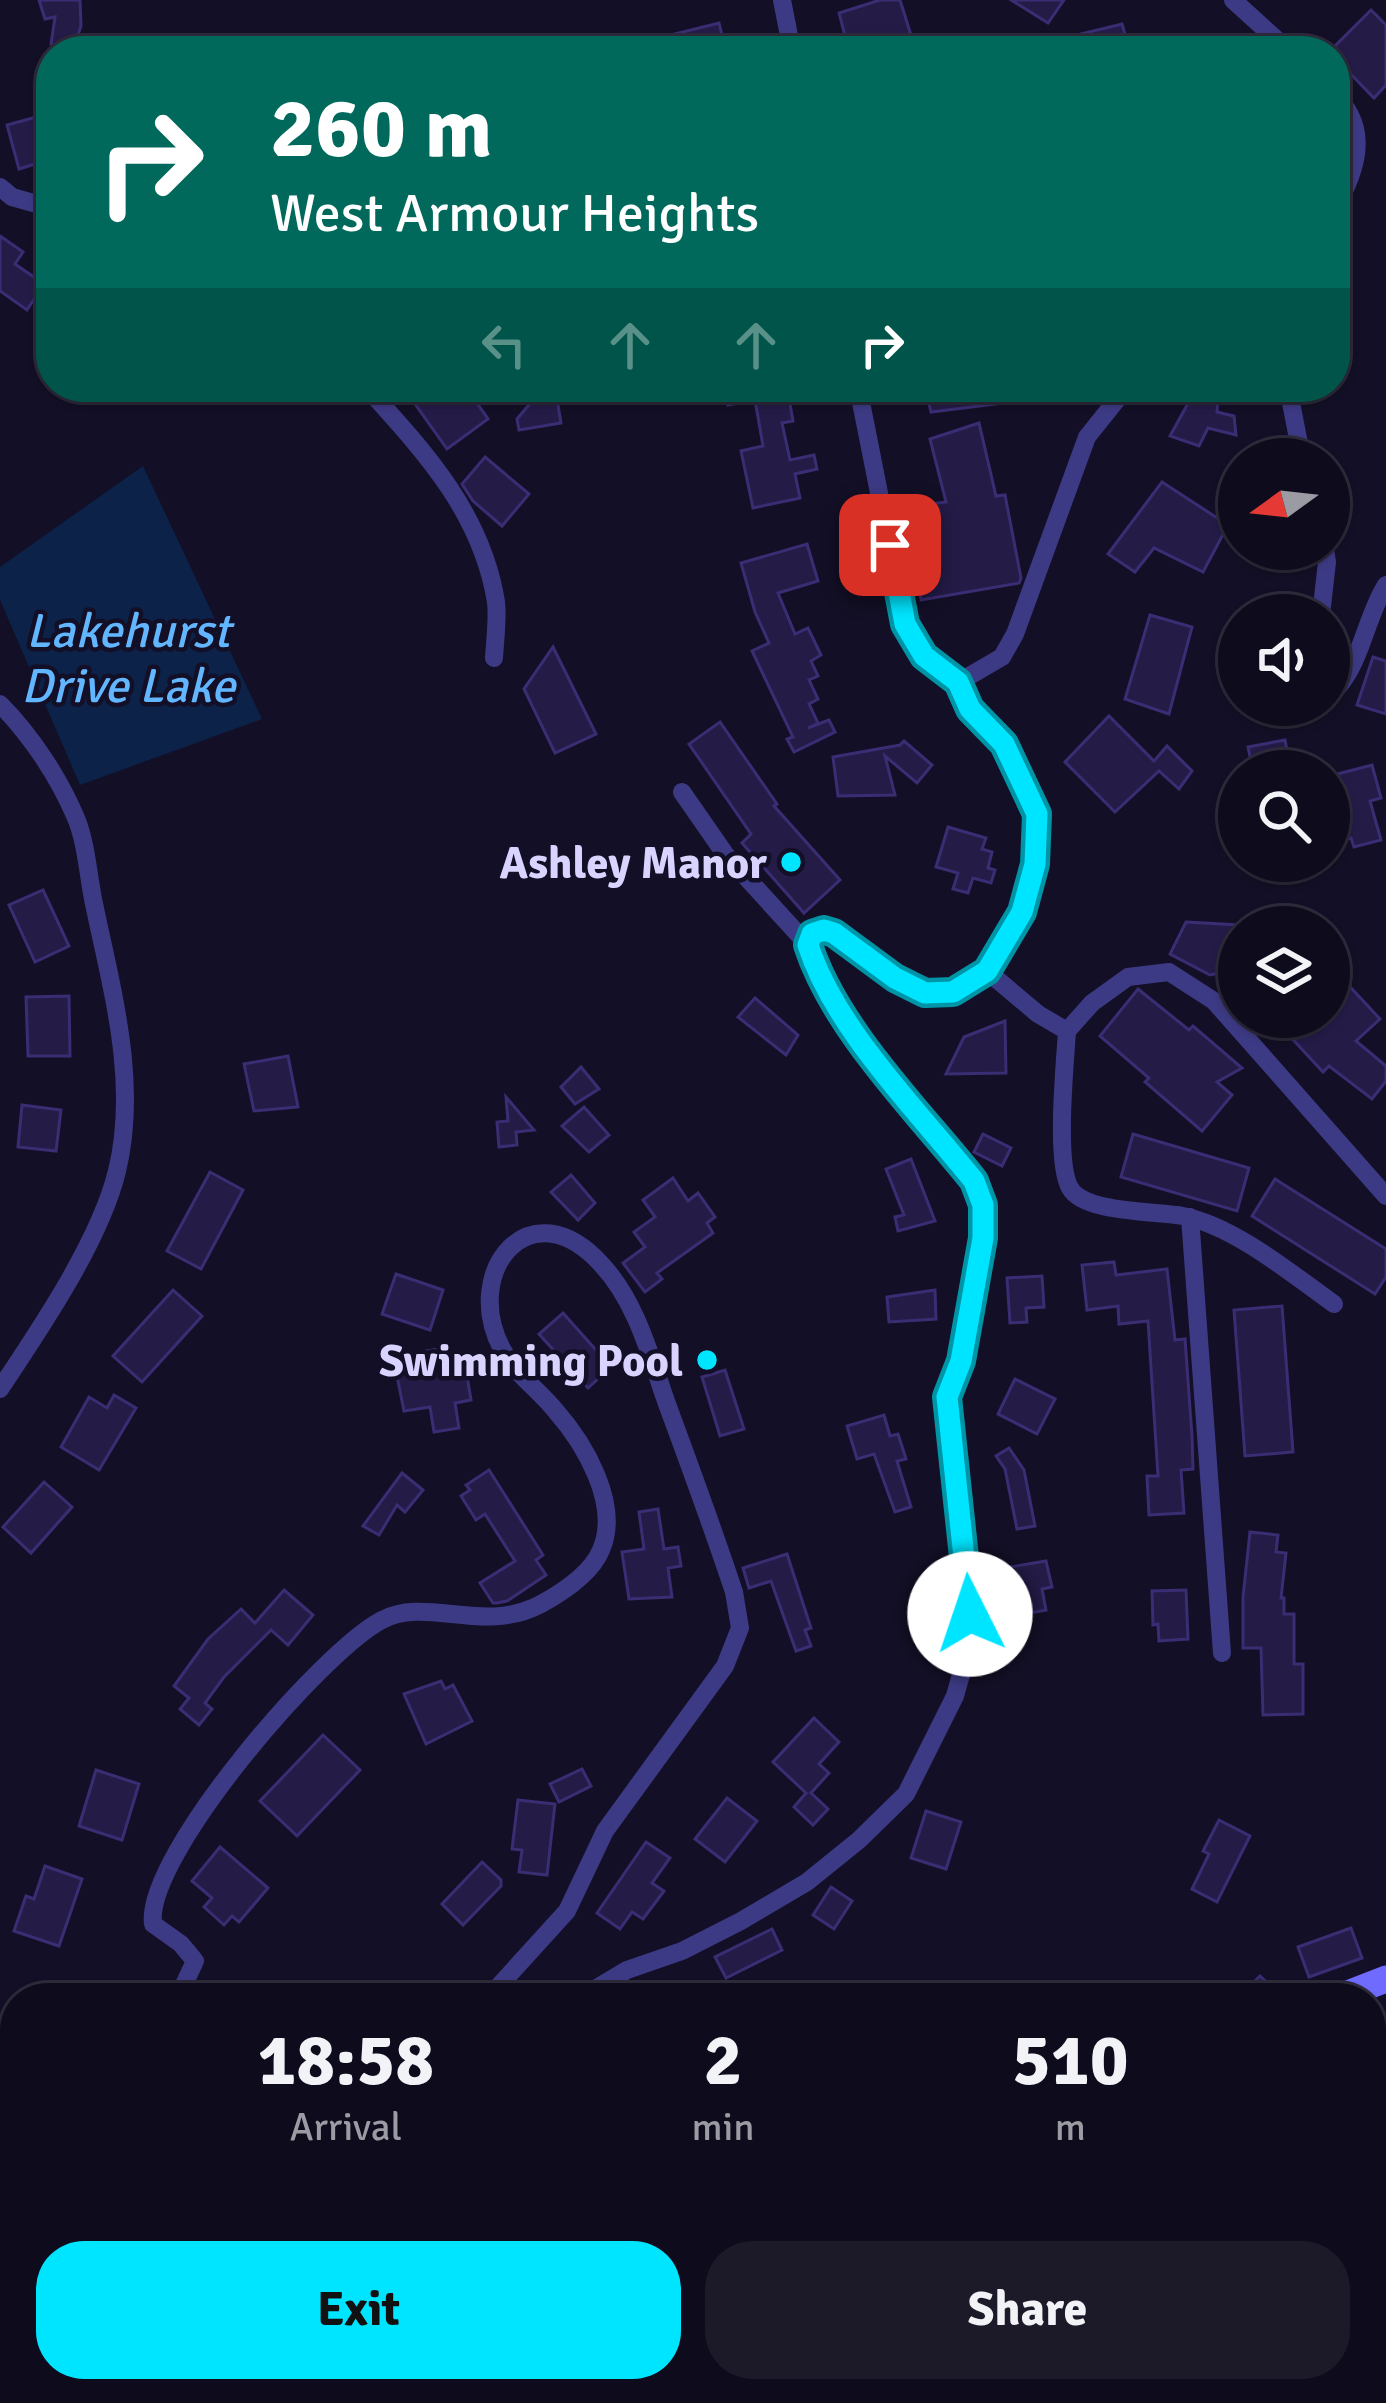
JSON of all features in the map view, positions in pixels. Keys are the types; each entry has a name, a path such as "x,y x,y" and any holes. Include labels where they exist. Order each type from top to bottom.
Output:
{"street":[{"path":"782,0 789,36"},
{"path":"1233,0 1273,36"},
{"path":"1350,114 1358,140 1358,162 1350,178"},
{"path":"0,187 12,197 36,204"},
{"path":"379,402 452,488 477,535 496,604 494,658"},
{"path":"808,945 812,934 834,933 895,978 925,993 953,992 987,971 1022,912 1035,864 1037,814 1004,744 970,709 958,682 924,656 905,624 861,402"},
{"path":"958,682 1002,657 1016,634 1087,437 1114,402"},
{"path":"1291,402 1298,438"},
{"path":"1350,673 1386,586"},
{"path":"0,704 40,754 78,821 121,1033 124,1095 117,1172 85,1249 0,1389"},
{"path":"606,1983 742,1921 807,1882 859,1840 906,1794 955,1696 967,1653 968,1577 947,1397 961,1361 983,1238 983,1205 974,1181 851,1025 808,945 725,854 682,792"},
{"path":"987,971 1038,1014 1067,1031"},
{"path":"1334,1304 1265,1256 1190,1217 1088,1205 1069,1187 1063,1138 1067,1031 1092,1003 1128,977 1169,972 1214,1000 1386,1196"},
{"path":"1190,1217 1222,1653"},
{"path":"185,1983 195,1961 153,1924 151,1907 161,1881 245,1751 278,1714 384,1618 412,1611 458,1618 520,1614 572,1586 601,1550 607,1512 598,1479 556,1410 512,1367 494,1333 489,1303 494,1268 519,1239 548,1230 573,1239 600,1262 635,1314 734,1592 740,1628 725,1666 605,1831 567,1912 502,1983"}],"water":[{"name":"Lakehurst Drive Lake","path":"143,466 262,719 80,785 0,600 0,567"}],"building":[{"path":"39,0 80,0 78,36 52,36 55,17 45,19"},
{"path":"880,0 900,0 911,36 845,36 839,13"},
{"path":"1011,0 1064,0 1048,23"},
{"path":"1371,10 1386,25 1386,85 1374,98 1350,73 1350,36 1345,36"},
{"path":"719,23 722,36 666,36"},
{"path":"1122,24 1126,36 1072,36"},
{"path":"36,117 36,164 19,169 7,125"},
{"path":"0,236 23,252 15,264 36,278 36,296 27,310 0,291"},
{"path":"414,402 476,402 488,419 447,449"},
{"path":"531,402 558,402 561,423 519,430 517,419"},
{"path":"755,402 790,402 793,421 782,423 790,460 814,455 817,469 795,474 800,498 753,508 741,451 763,446"},
{"path":"929,402 996,404 931,412"},
{"path":"1189,402 1218,402 1217,412 1234,416 1236,435 1208,428 1199,446 1170,436"},
{"path":"979,423 996,496 1005,495 1021,578 1019,583 921,600 906,507 946,502 930,439"},
{"path":"485,457 529,494 502,526 473,501 462,484"},
{"path":"1162,482 1218,518 1218,544 1203,572 1154,548 1135,572 1108,554"},
{"path":"807,544 818,581 778,593 795,634 808,628 821,655 811,661 818,676 809,680 818,699 809,704 818,723 808,728 829,720 835,732 794,752 787,739 793,737 752,651 769,643 741,563"},
{"path":"1150,615 1192,627 1169,714 1125,699"},
{"path":"553,647 596,734 555,753 524,689"},
{"path":"1373,657 1386,661 1386,714 1357,705"},
{"path":"1109,716 1154,761 1167,746 1192,771 1179,789 1159,771 1115,812 1065,762"},
{"path":"720,722 777,804 774,806 840,880 804,913 742,843 751,834 689,744"},
{"path":"1285,740 1287,750 1249,750"},
{"path":"904,741 932,765 917,783 885,756 895,795 838,796 833,757"},
{"path":"1372,765 1381,798 1370,801 1381,840 1354,847 1350,838 1350,771"},
{"path":"948,827 986,838 982,849 992,852 988,868 995,870 991,883 973,878 968,893 953,889 958,873 936,867"},
{"path":"43,890 69,946 35,962 9,905"},
{"path":"1186,922 1218,924 1218,973 1210,975 1170,954"},
{"path":"1350,987 1380,1019 1356,1041 1386,1066 1386,1081 1372,1099 1329,1066 1323,1072 1291,1038 1350,1038"},
{"path":"1138,989 1189,1030 1193,1026 1242,1068 1217,1082 1232,1095 1202,1131 1100,1036"},
{"path":"69,996 70,1056 28,1056 26,997"},
{"path":"755,998 798,1035 786,1055 738,1017"},
{"path":"1005,1021 1006,1073 946,1074 964,1037"},
{"path":"288,1056 298,1107 254,1111 244,1064"},
{"path":"581,1067 599,1089 575,1104 561,1087"},
{"path":"506,1097 534,1130 516,1132 517,1145 499,1147 497,1122 508,1121"},
{"path":"22,1105 61,1110 56,1151 18,1147"},
{"path":"584,1107 609,1135 589,1152 562,1126"},
{"path":"983,1134 1011,1148 1002,1166 974,1152"},
{"path":"1133,1134 1249,1168 1237,1211 1121,1177"},
{"path":"911,1159 935,1221 898,1231 895,1217 904,1215 886,1169"},
{"path":"210,1172 243,1190 201,1269 167,1251"},
{"path":"571,1175 595,1203 578,1220 551,1192"},
{"path":"673,1178 688,1201 698,1193 715,1217 707,1223 713,1233 657,1273 662,1279 645,1292 623,1263 645,1247 634,1232 655,1217 643,1200"},
{"path":"1275,1179 1386,1249 1386,1277 1375,1294 1252,1216"},
{"path":"1114,1262 1116,1275 1167,1269 1175,1340 1185,1339 1192,1436 1193,1469 1181,1470 1184,1513 1149,1515 1147,1476 1158,1476 1148,1321 1119,1324 1118,1306 1087,1310 1082,1265"},
{"path":"396,1274 443,1290 430,1330 382,1314"},
{"path":"1042,1276 1044,1307 1026,1308 1027,1322 1010,1323 1007,1278"},
{"path":"173,1290 202,1316 142,1382 113,1356"},
{"path":"935,1290 936,1319 889,1322 887,1297"},
{"path":"1282,1306 1293,1452 1245,1456 1234,1310"},
{"path":"563,1313 611,1367 588,1388 539,1334"},
{"path":"445,1348 449,1367 465,1364 471,1400 455,1403 459,1428 434,1432 430,1407 404,1411 397,1376 424,1371 420,1352"},
{"path":"725,1370 744,1429 720,1436 702,1377"},
{"path":"1015,1379 1055,1399 1037,1434 998,1414"},
{"path":"114,1395 136,1408 99,1470 61,1447 89,1397 107,1408"},
{"path":"884,1415 890,1436 898,1434 906,1459 897,1461 911,1507 895,1512 874,1454 857,1459 847,1426"},
{"path":"1009,1448 1024,1470 1035,1526 1017,1529 1005,1469 996,1456"},
{"path":"489,1470 543,1555 536,1560 546,1575 497,1603 480,1583 515,1561 485,1514 476,1520 461,1496 470,1490 466,1485"},
{"path":"402,1473 423,1490 405,1512 397,1505 379,1535 363,1526"},
{"path":"44,1482 72,1507 31,1553 3,1527"},
{"path":"658,1509 664,1549 678,1547 681,1566 668,1568 672,1597 629,1599 622,1552 644,1549 639,1512"},
{"path":"1250,1532 1278,1535 1276,1552 1286,1553 1281,1598 1284,1614 1294,1614 1294,1664 1303,1664 1303,1714 1263,1715 1261,1648 1243,1648"},
{"path":"787,1554 811,1628 805,1630 811,1646 796,1651 771,1581 749,1588 743,1568"},
{"path":"1046,1561 1052,1587 1042,1589 1046,1610 1019,1615 1010,1567"},
{"path":"284,1590 313,1615 288,1645 271,1630 224,1677 205,1703 212,1709 199,1725 180,1709 189,1698 174,1686 208,1639 241,1609 255,1623"},
{"path":"1186,1590 1188,1639 1159,1641 1158,1624 1153,1625 1152,1591"},
{"path":"441,1681 445,1689 453,1685 472,1721 426,1744 404,1694"},
{"path":"814,1718 839,1742 819,1764 829,1773 811,1793 828,1809 813,1825 794,1807 806,1793 773,1762"},
{"path":"323,1735 360,1770 297,1836 260,1801"},
{"path":"582,1769 591,1786 559,1802 550,1784"},
{"path":"96,1770 139,1784 122,1840 79,1826"},
{"path":"727,1798 757,1821 725,1862 695,1839"},
{"path":"518,1800 555,1804 547,1875 519,1872 522,1850 512,1849"},
{"path":"926,1811 961,1822 946,1869 911,1858"},
{"path":"1219,1820 1250,1836 1217,1902 1192,1889 1209,1854 1203,1851"},
{"path":"646,1842 670,1858 652,1883 664,1891 643,1919 632,1912 620,1929 597,1913"},
{"path":"220,1847 268,1888 239,1922 232,1916 224,1925 204,1907 212,1898 192,1881"},
{"path":"482,1862 501,1880 501,1886 463,1925 442,1904"},
{"path":"45,1866 82,1879 59,1946 14,1931 26,1896 34,1899"},
{"path":"831,1887 852,1901 834,1929 813,1915"},
{"path":"1351,1928 1362,1958 1309,1977 1298,1947"},
{"path":"772,1929 782,1950 726,1978 715,1957"}],"place":[{"name":"Ashley Manor","path":"791,862"},
{"name":"Swimming Pool","path":"707,1360"}],"route":[{"path":"890,545 905,624 924,656 958,682 970,709 1004,744 1037,814 1035,864 1022,912 987,971 953,992 925,993 895,978 834,933 812,934 808,945 861,1040 974,1181 983,1205 983,1238 961,1361 947,1397 970,1614"}]}
